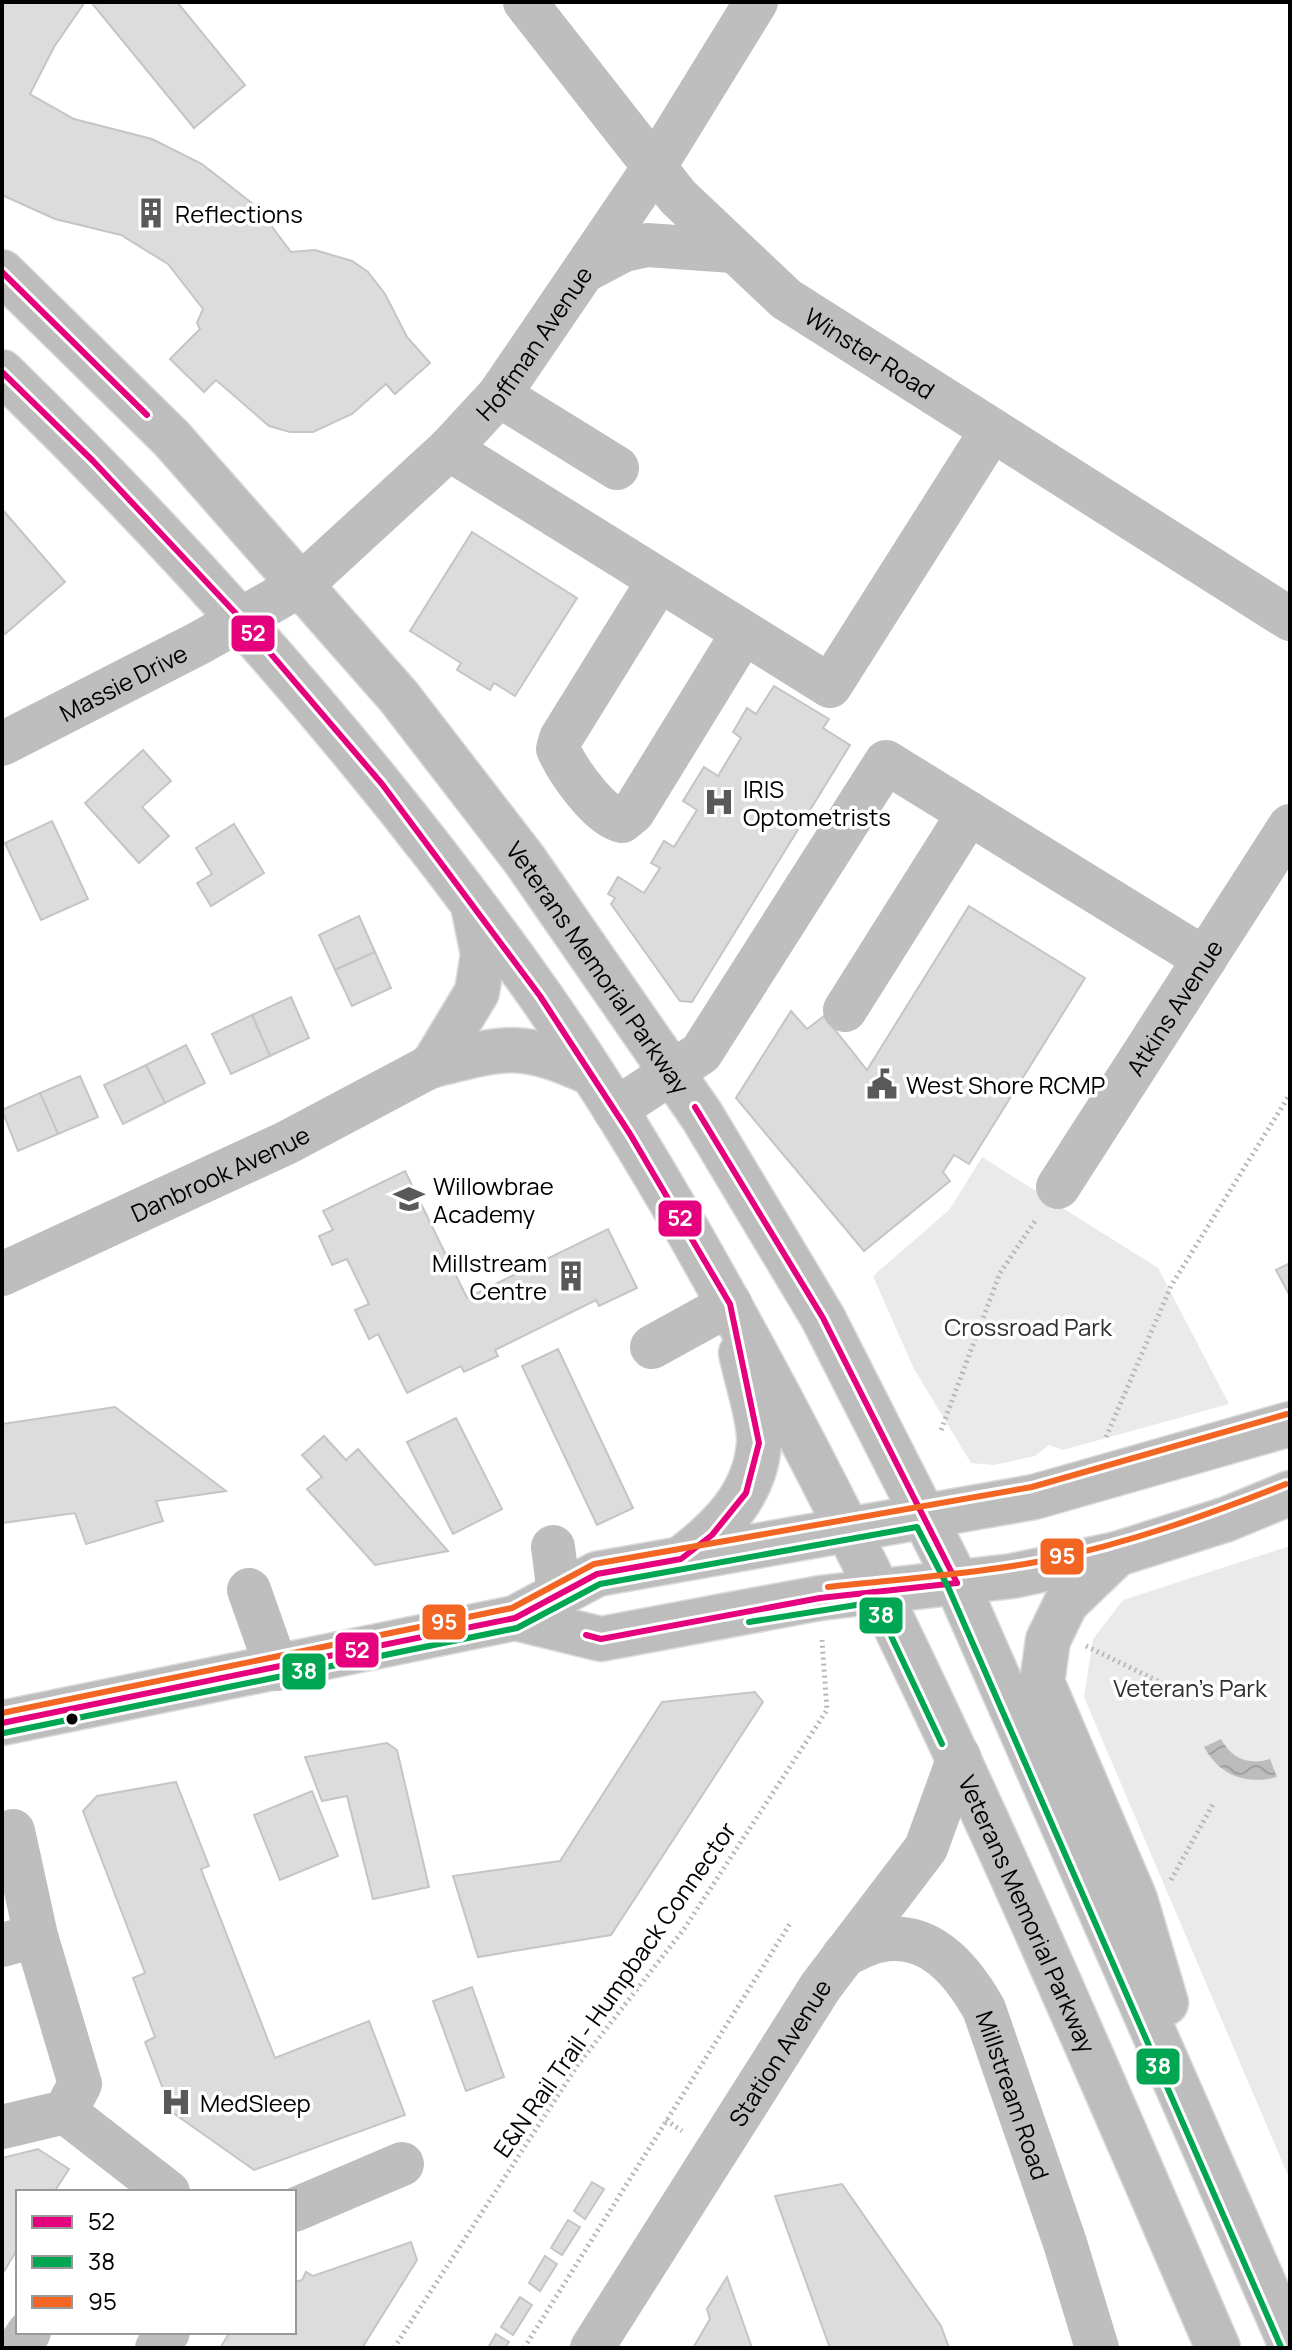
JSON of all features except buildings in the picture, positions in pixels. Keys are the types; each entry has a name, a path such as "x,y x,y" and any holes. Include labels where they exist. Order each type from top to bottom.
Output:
{"main road":[{"name":"Veterans Memorial Parkway","path":"2,272 172,439 399,697 524,859 672,1074 823,1318 957,1583 1290,2343"},
{"name":"Veterans Memorial Parkway","path":"2,372 114,483 242,620 382,784 540,996 615,1110 730,1304 881,1591 959,1757 1218,2348"},
{"path":"433,1065 477,992 483,954 474,907"},
{"path":"433,1065 503,1047 551,1055 591,1073"},
{"path":"681,1559 712,1535 746,1493 759,1443 730,1304"},
{"path":"2,1723 515,1618 597,1574 1034,1497 1290,1424"},
{"path":"515,1618 601,1639 820,1598 1012,1576 1117,1554 1227,1519 1290,1493"},
{"path":"1117,1554 1066,1603 1048,1640 1042,1682 1148,1934 1197,2125"}],"street":[{"name":"Winster Road","path":"525,2 678,197 786,299 1290,619"},
{"name":"Hoffman Avenue","path":"242,620 301,585 449,449 499,395 655,166 756,2"},
{"path":"581,272 624,250 647,245 733,251"},
{"path":"499,395 617,468"},
{"path":"449,449 830,686 992,430"},
{"path":"659,580 561,738 558,749 563,762 608,818 622,821 633,812 743,633"},
{"name":"Massie Drive","path":"4,739 242,620"},
{"path":"615,1110 701,1053 886,762 1205,959"},
{"path":"845,1010 969,813"},
{"name":"Atkins Avenue","path":"1058,1187 1290,826"},
{"name":"Danbrook Avenue","path":"2,1274 286,1143 433,1065"},
{"path":"652,1347 730,1304"},
{"path":"553,1547 559,1594"},
{"path":"249,1590 277,1669"},
{"name":"Station Avenue","path":"592,2348 844,1955 926,1848 959,1757"},
{"path":"2,2127 65,2112 80,2084 19,1941 13,1831"},
{"name":"Millstream Road","path":"844,1955 878,1940 907,1940 930,1947 951,1961 967,1979 984,2009 1065,2243 1097,2348"},
{"path":"65,2112 140,2184"},
{"path":"296,2209 402,2164"}],"path":[{"path":"1104,1444 1109,1423 1124,1399 1132,1370 1171,1286 1290,1094"},
{"path":"941,1430 1000,1273 1058,1187"},
{"name":"E&N Rail Trail - Humpback Connector","path":"394,2348 569,2078 684,1929 827,1710 822,1640"},
{"path":"1079,1642 1182,1693"},
{"path":"1168,1885 1213,1804"},
{"path":"524,2348 791,1922"}],"green space":[{"name":"Crossroad Park","path":"982,1157 1158,1268 1229,1404 1063,1450 1049,1445 1035,1456 994,1465 971,1463 914,1369 873,1276 950,1209"},
{"name":"Veteran's Park","path":"1290,1546 1290,2180 1084,1697 1093,1639 1123,1600"}],"water":[{"path":"1221,1739 1241,1759 1255,1762 1270,1759 1277,1777 1244,1779 1226,1771 1204,1747"}],"transit line":[{"name":"52","path":"2,272 147,415"},
{"name":"52","path":"2,372 93,461 242,620 382,784 540,996 630,1134 730,1304 759,1443 746,1493 712,1535 681,1559 597,1574 515,1618 2,1723"},
{"name":"52","path":"695,1107 823,1318 957,1583"},
{"name":"95","path":"2,1713 512,1608 594,1564 1032,1487 1287,1414"},
{"name":"95","path":"828,1587 938,1576 1047,1560 1168,1527 1286,1484"},
{"name":"38","path":"4,1733 517,1628 600,1584 917,1527 948,1587 1281,2347"},
{"name":"52","path":"586,1635 601,1639 820,1598 957,1583"},
{"name":"38","path":"749,1622 875,1602 942,1744"}],"place":[{"name":"Reflections","path":"151,213"},
{"name":"IRIS Optometrists","path":"719,802"},
{"name":"West Shore RCMP","path":"882,1084"},
{"name":"Willowbrae Academy","path":"409,1199"},
{"name":"Millstream Centre","path":"571,1276"},
{"name":"MedSleep","path":"176,2102"}]}
